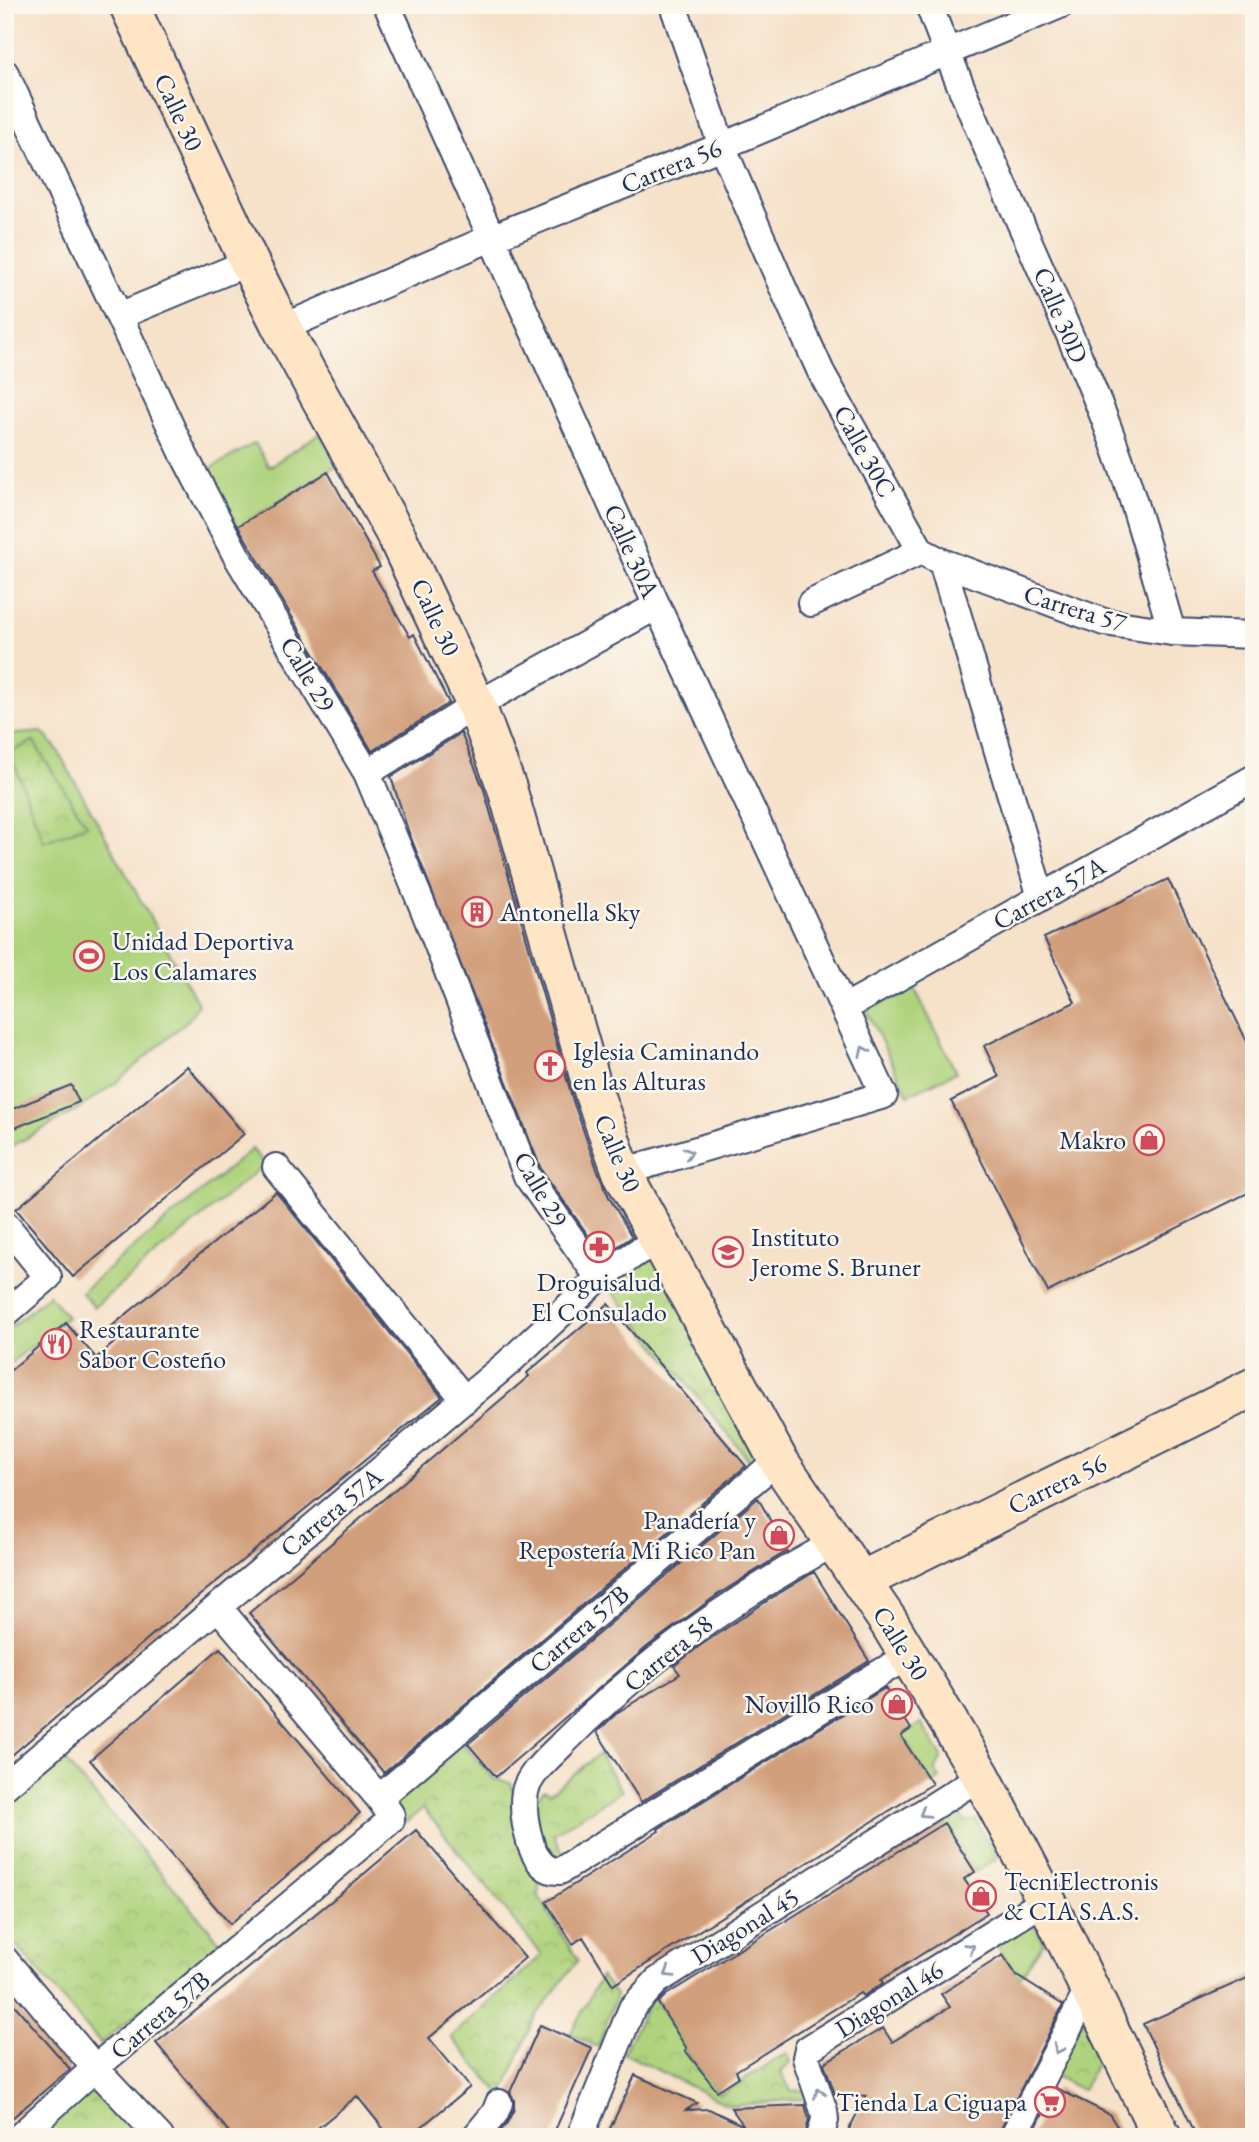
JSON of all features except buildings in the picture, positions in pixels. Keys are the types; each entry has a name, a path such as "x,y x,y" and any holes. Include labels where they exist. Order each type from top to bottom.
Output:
{"main road":[{"name":"Calle 30","path":"129,5 249,262 282,328 397,537 476,705 507,788 595,1097 622,1172 778,1460 909,1655 981,1776 1046,1900 1162,2137"},
{"name":"Carrera 56","path":"867,1590 1254,1387"},
{"name":"Carrera 56","path":"867,1590 1254,1414"}],"street":[{"name":"Calle 30A","path":"387,5 657,606 884,1095 622,1172"},
{"name":"Calle 30C","path":"673,5 722,146 821,372 931,556 1041,897"},
{"name":"Calle 30D","path":"929,5 946,52 1106,422 1172,632"},
{"name":"Carrera 56","path":"282,328 491,238 722,146 1060,5"},
{"name":"Calle 29","path":"5,74 184,455 236,555 368,772 527,1175 599,1278"},
{"path":"119,316 249,262"},
{"path":"811,603 931,556"},
{"name":"Carrera 57","path":"931,556 1096,620 1172,632 1254,635"},
{"path":"368,772 476,705 657,606"},
{"name":"Carrera 57A","path":"844,1008 1254,778"},
{"path":"276,1167 465,1400"},
{"path":"5,1224 48,1277 5,1314"},
{"name":"Carrera 57A","path":"5,1786 465,1400 599,1278 639,1251 659,1242"},
{"name":"Carrera 57B","path":"19,2137 96,2068 386,1826 391,1815 379,1798 778,1460"},
{"name":"Carrera 58","path":"834,1543 750,1593 690,1634 583,1723 534,1775 525,1791 525,1819 536,1858 547,1869 560,1871 909,1655"},
{"path":"218,1607 379,1798"},
{"name":"Diagonal 45","path":"580,2137 632,2008 657,1981 981,1776"},
{"name":"Diagonal 46","path":"821,2137 824,2112 806,2058 808,2049 1046,1900"},
{"path":"5,1960 96,2068 160,2137"},
{"path":"1013,2137 1089,1988"},
{"path":"475,2137 495,2113 499,2103"}],"green space":[{"path":"320,433 338,466 237,527 208,470 255,443 269,467"},
{"name":"Unidad Deportiva Los Calamares","path":"42,732 57,749 198,1004 189,1019 117,1082 74,1112 5,1150 5,735"},
{"path":"33,741 87,825 44,842 10,752"},
{"path":"914,987 956,1072 908,1095 866,1010"},
{"path":"252,1149 265,1164 94,1307 81,1292"},
{"path":"652,1253 763,1459 754,1466 606,1284"},
{"path":"49,1295 67,1317 5,1368 5,1332"},
{"path":"921,1723 942,1757 935,1771 940,1778 932,1784 901,1736"},
{"path":"461,1741 494,1779 511,1783 540,1879 538,1895 578,1960 535,2017 502,2096 451,2037 542,1955 423,1808 406,1823 389,1800"},
{"path":"599,1754 622,1791 553,1834 566,1858 546,1858 533,1802 544,1790 550,1793"},
{"path":"62,1757 221,1943 101,2044 5,1932 5,1805"},
{"path":"954,1806 965,1822 976,1820 997,1858 975,1872 939,1816"},
{"path":"1033,1922 1044,1942 1019,1979 997,1945"},
{"path":"601,1976 616,1995 598,2047 570,2034"},
{"path":"653,1994 687,2049 685,2051 720,2094 787,2053 791,2062 781,2072 791,2091 805,2090 809,2098 730,2106 623,2053"},
{"path":"1085,2013 1101,2054 1082,2090 1053,2075"},
{"path":"99,2084 145,2137 37,2137"}],"place":[{"name":"Antonella Sky","path":"477,912"},
{"name":"Unidad Deportiva Los Calamares","path":"89,956"},
{"name":"Iglesia Caminando en las Alturas","path":"550,1066"},
{"name":"Makro","path":"1149,1140"},
{"name":"Droguisalud El Consulado","path":"599,1247"},
{"name":"Instituto Jerome S. Bruner","path":"728,1252"},
{"name":"Restaurante Sabor Costeño","path":"56,1344"},
{"name":"Panadería y Repostería Mi Rico Pan","path":"779,1535"},
{"name":"Novillo Rico","path":"897,1704"},
{"name":"TecniElectronis & CIA S.A.S.","path":"981,1896"},
{"name":"Tienda La Ciguapa","path":"1050,2102"}]}
